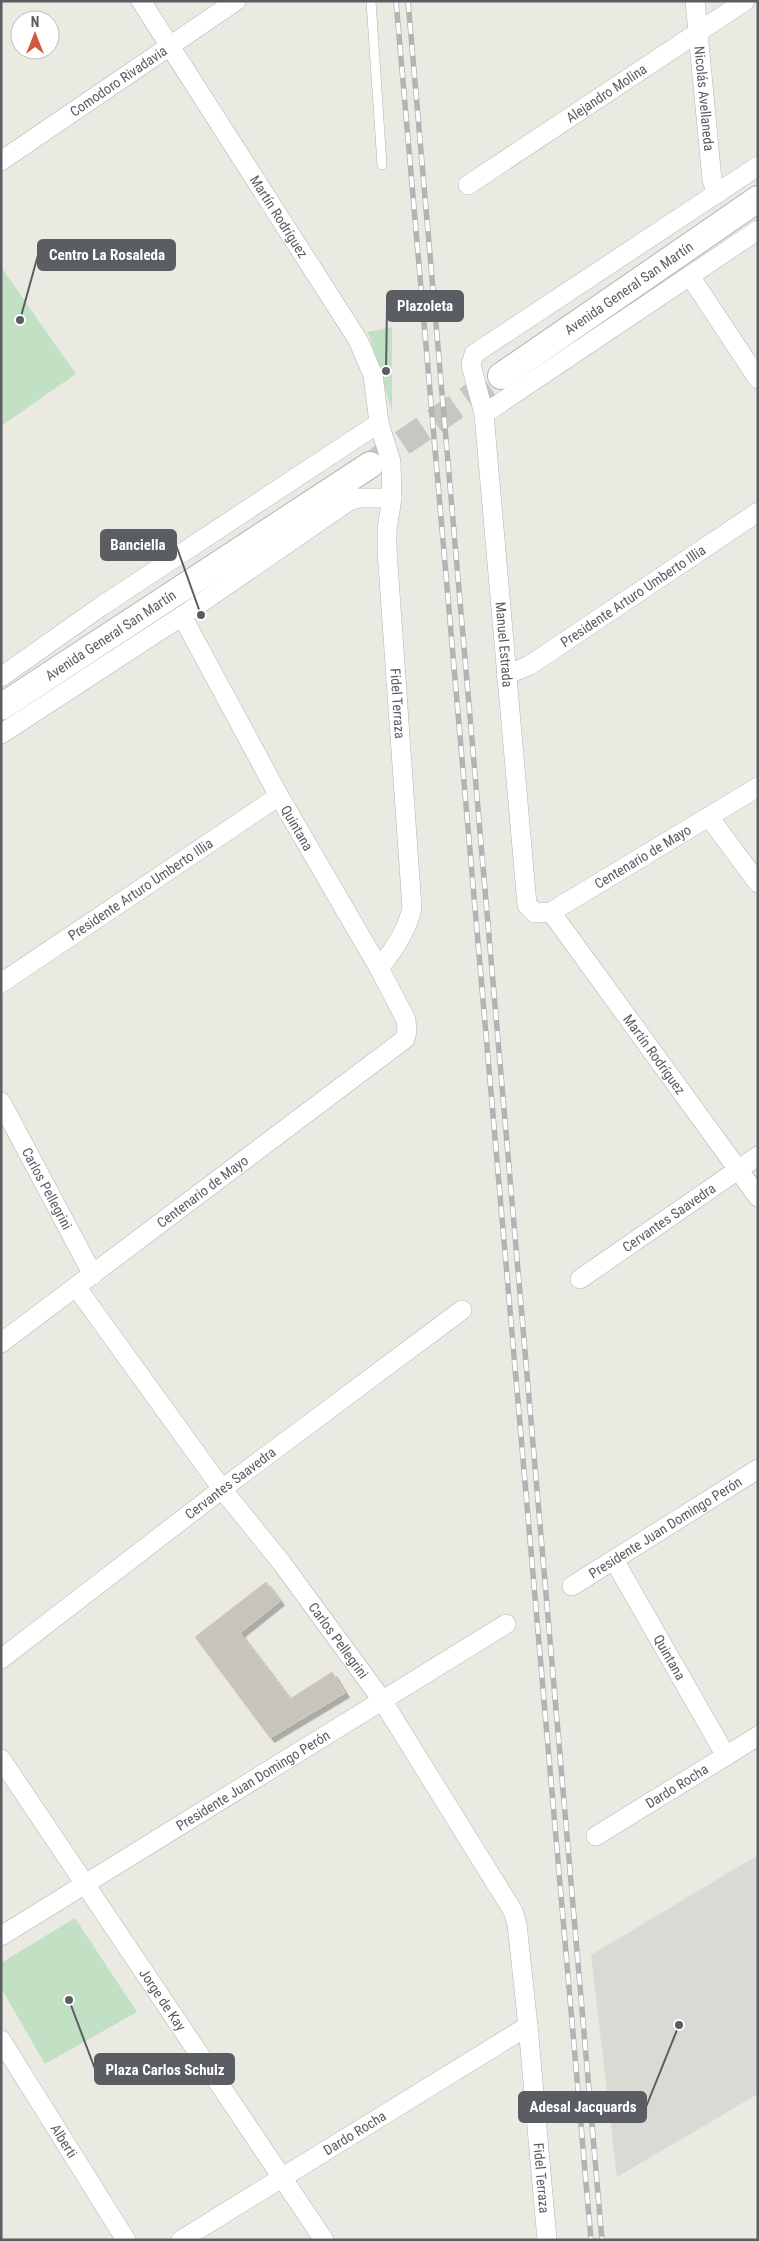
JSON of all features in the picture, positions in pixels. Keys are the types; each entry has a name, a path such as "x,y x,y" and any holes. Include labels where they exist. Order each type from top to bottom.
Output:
{"main road":[{"name":"Avenida General San Martín","path":"489,380 758,200"},
{"name":"Avenida General San Martín","path":"1,707 370,465"}],"street":[{"name":"Martín Rodríguez","path":"141,1 358,340 373,374 379,423 388,446"},
{"name":"Comodoro Rivadavia","path":"1,161 236,1"},
{"name":"Nicolás Avellaneda","path":"695,1 712,180 718,194"},
{"name":"Alejandro Molina","path":"468,185 745,1"},
{"name":"Manuel Estrada","path":"551,912 535,913 527,905 484,414 489,380 471,365 474,354 758,166"},
{"path":"484,414 758,230"},
{"path":"690,276 758,379"},
{"path":"1,678 100,607 379,423"},
{"name":"Fidel Terraza","path":"384,962 401,936 412,908 387,550 387,529 392,498 391,462 388,446"},
{"path":"1,734 182,616 349,502 359,498 392,498"},
{"name":"Presidente Arturo Umberto Illia","path":"506,675 530,665 758,512"},
{"name":"Quintana","path":"182,616 279,796 384,962 406,1020 407,1031 405,1039"},
{"name":"Centenario de Mayo","path":"551,912 758,786"},
{"name":"Presidente Arturo Umberto Illia","path":"1,983 279,796"},
{"path":"709,817 758,883"},
{"name":"Martín Rodríguez","path":"551,912 758,1197"},
{"name":"Centenario de Mayo","path":"1,1343 405,1039"},
{"name":"Carlos Pellegrini","path":"1,1102 93,1275"},
{"name":"Cervantes Saavedra","path":"580,1280 758,1156"},
{"name":"Carlos Pellegrini","path":"76,1288 222,1489 280,1562 382,1700 512,1912 517,1924 528,2026"},
{"name":"Cervantes Saavedra","path":"1,1660 222,1489 462,1310"},
{"name":"Presidente Juan Domingo Perón","path":"572,1586 758,1469"},
{"name":"Quintana","path":"614,1560 726,1756"},
{"name":"Presidente Juan Domingo Perón","path":"1,1936 506,1624"},
{"name":"Dardo Rocha","path":"596,1836 758,1736"},
{"name":"Jorge de Kay","path":"1,1759 284,2177 324,2240"},
{"name":"Fidel Terraza","path":"528,2026 546,2240"},
{"name":"Dardo Rocha","path":"181,2240 528,2026"},
{"name":"Alberti","path":"1,2040 126,2240"}],"lane":[{"path":"371,1 382,164"}],"shaded area":[{"path":"758,1855 758,2094 617,2177 591,1955"}],"green space":[{"path":"1,267 76,374 1,426"},
{"path":"392,327 392,411 368,332"},
{"path":"75,1918 137,2012 45,2064 1,1988 1,1963"}],"building":[{"path":"266,1582 280,1601 240,1633 290,1699 332,1672 345,1693 270,1738 195,1637"}],"tunnel":[{"path":"370,465 501,376"}],"railway":[{"path":"396,1 591,2240"},
{"path":"408,1 602,2240"}],"place":[{"name":"Centro La Rosaleda","path":"20,320"},
{"name":"Plazoleta","path":"386,371"},
{"name":"Banciella","path":"201,615"},
{"name":"Plaza Carlos Schulz","path":"69,2000"},
{"name":"Adesal Jacquards","path":"679,2025"}]}
